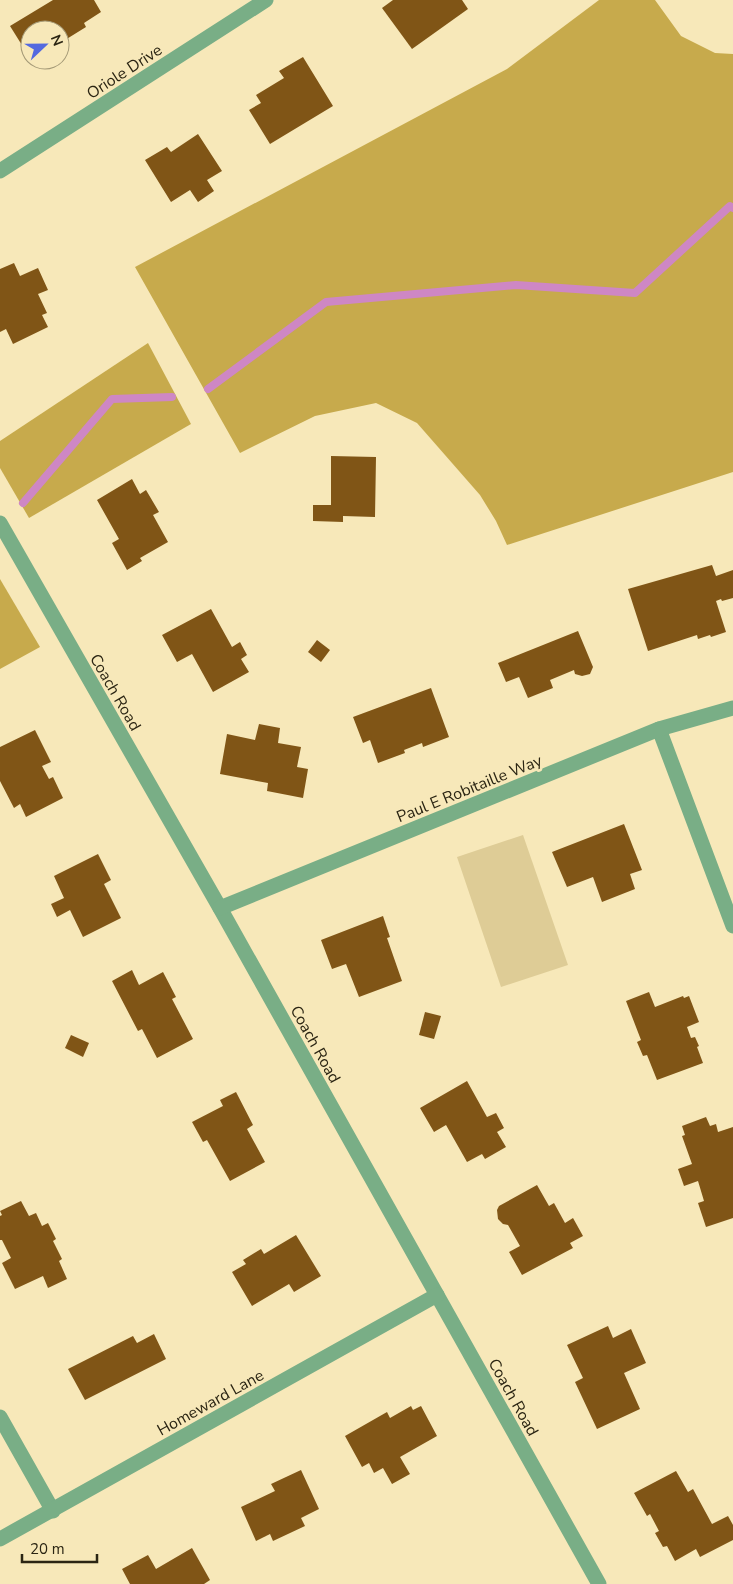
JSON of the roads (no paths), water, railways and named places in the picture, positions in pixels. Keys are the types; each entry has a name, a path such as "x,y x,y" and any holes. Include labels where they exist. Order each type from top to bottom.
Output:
{"street":[{"name":"Oriole Drive","path":"0,171 266,0"},
{"name":"Coach Road","path":"0,523 220,908 599,1584"},
{"name":"Paul E Robitaille Way","path":"220,908 659,729 733,708"},
{"path":"659,729 733,926"},
{"name":"Homeward Lane","path":"0,1539 437,1295"},
{"path":"0,1417 52,1511"}],"waterway":[{"path":"208,389 326,302 516,285 635,293 730,206 733,208"},
{"path":"23,503 112,399 172,397"}]}
